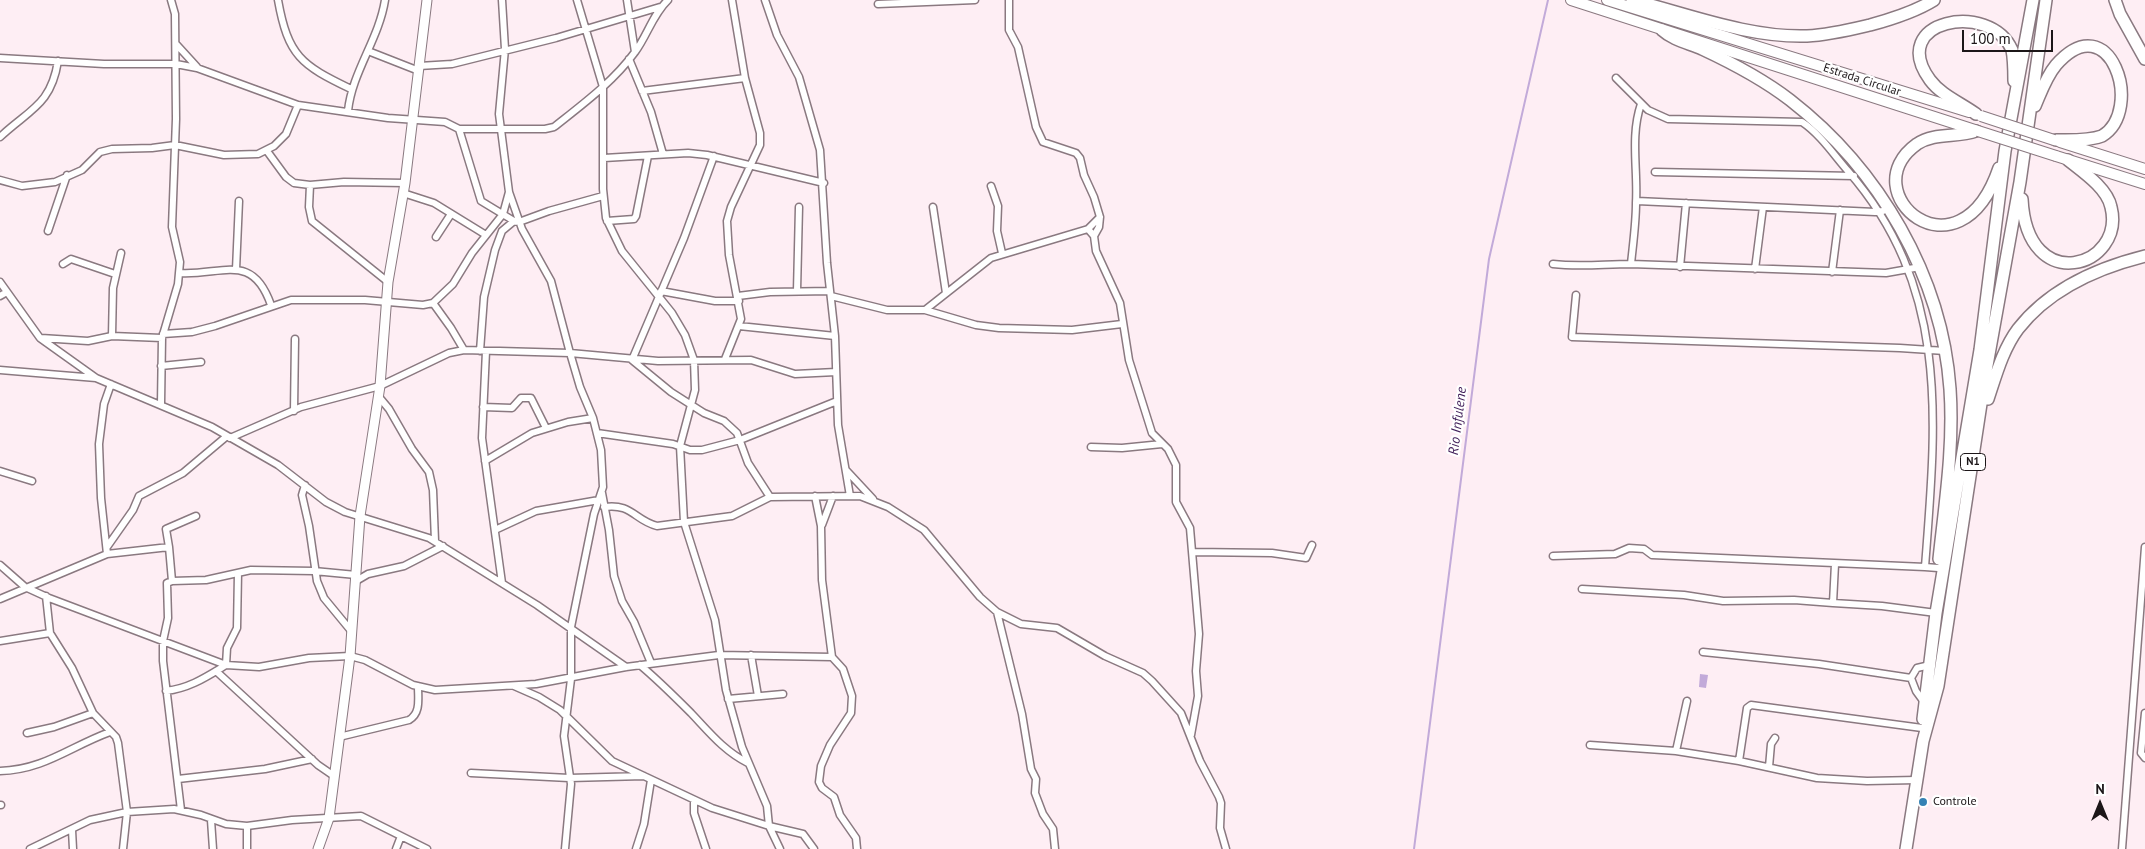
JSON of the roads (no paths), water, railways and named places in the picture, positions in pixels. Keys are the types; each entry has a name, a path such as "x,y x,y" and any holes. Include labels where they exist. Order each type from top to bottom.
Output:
{"highway":[{"path":"1632,0 1748,30 1807,36 1841,33 1878,23 1928,1"},
{"name":"N1","path":"1923,741 1924,702 1936,612 1980,350 2005,151 2033,0"},
{"name":"N1","path":"1906,849 1923,741 1938,686 1986,371 2030,119 2046,0"},
{"path":"2115,0 2145,59"},
{"path":"1939,13 1924,32 1920,43 1920,56 1924,71 1938,89 1979,115"},
{"path":"1993,17 2000,23 2012,52 2016,95"},
{"path":"1662,30 1670,37 1701,49 1754,76 1789,99 1831,134 1868,177 1884,210 1920,267 1934,302 1945,351 1950,388 1951,440 1935,594 1936,612"},
{"path":"2030,119 2048,77 2055,66 2069,54 2090,47 2102,48 2125,61"},
{"path":"2055,140 2085,139 2102,136 2120,126 2129,116"},
{"path":"1977,131 1924,140 1907,153 1900,162 1896,175 1896,188 1900,201 1918,220 1934,225 1947,225 1970,216 1988,193 2005,151"},
{"path":"2020,182 2025,226 2036,247 2053,260 2064,263 2076,263 2088,259 2104,244 2112,220 2111,207 2098,186 2068,160"},
{"path":"1980,420 2007,348 2017,330 2033,312 2052,296 2079,280 2145,256"}],"main road":[{"name":"Estrada Circular","path":"1571,0 2145,184"},
{"path":"1607,0 1979,115 2145,170"}],"street":[{"path":"160,404 162,336 178,284 179,273 179,256 172,227 176,145 176,44 175,14 171,0"},
{"path":"278,0 284,30 300,60 315,71 351,89"},
{"path":"348,111 351,89 368,51 385,0"},
{"path":"318,849 329,818 350,656 360,516 379,397 388,302 388,282 404,188 426,0"},
{"path":"502,0 505,49 498,98 500,130 509,192 517,222 551,281 580,387 593,418 602,450 600,496 571,627 571,679 564,736 570,804 566,849"},
{"path":"577,0 603,87 603,196 608,222 629,261 660,293 685,335 694,360 694,390 680,446 684,522 715,620 719,655 728,699 748,763 767,806 770,826 780,849"},
{"path":"627,0 635,52"},
{"path":"0,58 125,65 176,64 197,68 298,105 411,120 445,122 459,129 550,129 603,87 629,59 660,8 668,0"},
{"path":"725,359 740,326 738,298 729,255 727,222 731,207 760,144 760,133 745,78 732,0"},
{"path":"765,0 777,35 799,77 818,139 824,183 835,336 837,401 850,496"},
{"path":"878,4 975,0"},
{"path":"1009,0 1009,30 1018,47 1040,138 1048,145 1078,154 1100,217 1099,228 1094,236"},
{"path":"368,51 399,65 419,68 452,64 660,8"},
{"path":"176,44 197,68"},
{"path":"629,59 651,112 663,154"},
{"path":"0,137 46,96 55,76 58,61"},
{"path":"642,91 745,78"},
{"path":"1616,78 1641,104 1654,114 1668,119 1802,122 1884,210 1908,270 1930,350 1934,405 1933,456 1925,567"},
{"path":"1631,264 1637,201 1635,171 1636,123 1641,104"},
{"path":"0,180 22,186 55,182 67,175 82,170 100,152 105,150 176,145 232,155 251,155 267,151 286,134 298,105"},
{"path":"459,129 481,201 517,222"},
{"path":"267,151 289,180 310,185 344,182 404,188 486,235"},
{"path":"604,158 688,153 714,156 824,183"},
{"path":"608,222 634,219 636,216 648,156"},
{"path":"632,360 699,202 714,156"},
{"path":"1655,172 1868,177"},
{"path":"48,231 67,175"},
{"path":"310,185 309,207 312,221 388,282"},
{"path":"991,186 998,206 997,232 1002,253"},
{"path":"40,338 88,341 112,336 162,336 204,329 270,305 291,300 433,304 453,284 486,235 503,214 509,192"},
{"path":"502,583 482,438 484,297 498,242 502,231 517,222 550,210 603,196"},
{"path":"236,270 239,201"},
{"path":"1637,201 1840,210 1884,210"},
{"path":"1680,267 1686,203"},
{"path":"797,291 799,207"},
{"path":"933,207 946,293"},
{"path":"1755,269 1763,207"},
{"path":"1832,272 1840,210"},
{"path":"436,238 451,214"},
{"path":"925,310 991,258 1002,253 1027,249 1088,229 1100,217"},
{"path":"1088,229 1094,236 1096,251 1120,304 1129,360 1150,418 1152,433 1173,456 1176,464 1176,502 1188,522 1193,552 1199,634 1196,671 1198,696 1191,735"},
{"path":"112,336 115,274 121,253"},
{"path":"63,264 71,259 115,274"},
{"path":"1554,264 1581,267 1589,264 1631,264 1886,273 1920,267"},
{"path":"179,273 193,274 236,270 257,277 270,305"},
{"path":"0,282 40,338 96,378 160,404 229,437 278,465 326,502 345,512 435,541 571,627 591,644 626,667"},
{"path":"660,293 715,301 797,291 831,294 887,310 925,310 976,325 999,328 1072,330 1122,324"},
{"path":"0,296 6,292"},
{"path":"1576,295 1572,338 1945,351"},
{"path":"433,304 451,328 464,350"},
{"path":"740,326 835,336"},
{"path":"294,411 295,339"},
{"path":"107,551 139,496 183,473 229,437 294,411 380,386 449,353 464,350 570,353 632,360 756,360 795,374 836,372"},
{"path":"632,360 648,376 690,404 724,420 737,433 748,463 770,497"},
{"path":"161,366 200,362"},
{"path":"0,370 96,378"},
{"path":"107,551 101,498 99,444 104,404 111,384"},
{"path":"379,397 389,409 412,449 429,472 436,527 435,541"},
{"path":"483,407 512,408 521,398 531,398 546,428"},
{"path":"597,433 680,446 690,450 718,448 837,401"},
{"path":"485,461 532,433 546,428 593,418"},
{"path":"1092,446 1122,448 1162,444"},
{"path":"845,469 874,500"},
{"path":"1,473 32,481"},
{"path":"305,485 302,495 309,526 314,571 324,598 352,632"},
{"path":"494,530 536,511 600,496"},
{"path":"600,496 610,530 614,576 622,601 634,622 651,663"},
{"path":"814,496 821,526 822,580 832,657 843,670 852,696 851,713 830,745 821,766 819,782 822,788 834,797 840,815 856,838 857,849"},
{"path":"821,526 833,496"},
{"path":"604,507 621,506 647,523 657,526 738,515 770,497 860,496 874,500 924,530 980,598 997,612 1021,624 1057,628 1105,656 1143,673 1174,704 1191,735 1200,761 1221,803 1220,828 1226,849"},
{"path":"172,582 170,547 166,529 196,516"},
{"path":"1193,552 1272,554 1306,558 1312,545"},
{"path":"181,810 166,691 164,641 168,618 167,583 206,580 252,570 368,574 404,566 443,546"},
{"path":"0,599 25,586 107,551 170,547"},
{"path":"2122,849 2145,547"},
{"path":"1553,556 1615,554 1629,548 1644,549 1652,555 1938,568"},
{"path":"1833,603 1835,564"},
{"path":"0,565 25,586 46,596 226,665 259,668 309,658 350,656 365,660 418,686 435,690 513,686 571,679 626,667 719,655 832,657"},
{"path":"226,665 227,648 237,628 238,573"},
{"path":"356,575 368,574"},
{"path":"1582,589 1684,594 1723,601 1794,600 1936,612"},
{"path":"46,596 50,633 72,668 93,713 118,744 127,812 124,849"},
{"path":"997,612 1022,714 1032,769 1036,779 1035,794 1043,814 1052,829 1054,849"},
{"path":"0,640 50,633"},
{"path":"1703,652 1820,664 1911,678"},
{"path":"751,655 758,696"},
{"path":"166,691 182,689 226,665"},
{"path":"640,665 666,688 718,743 732,755 748,763"},
{"path":"1911,678 1917,668 1930,665"},
{"path":"216,671 312,759 334,776"},
{"path":"1911,678 1916,691 1924,702"},
{"path":"339,737 408,720 415,716 418,708 418,686"},
{"path":"513,686 539,697 567,718 612,761 694,800 770,826 803,834 814,849"},
{"path":"728,699 783,694"},
{"path":"1676,751 1687,700"},
{"path":"1739,761 1746,708 1751,705 1922,728"},
{"path":"27,732 54,727 93,713"},
{"path":"2145,713 2141,753 2145,758"},
{"path":"0,771 16,771 39,766 76,749 84,741 110,732"},
{"path":"1769,767 1771,744 1775,738"},
{"path":"1590,745 1676,751 1739,761 1818,778 1867,781 1917,780"},
{"path":"178,779 265,769 312,759"},
{"path":"471,773 569,778 648,778"},
{"path":"636,849 644,824 648,778"},
{"path":"694,800 694,813 706,849"},
{"path":"30,849 90,820 127,812 181,810 201,815 211,820 246,826 292,820 361,816 427,849"},
{"path":"211,820 213,849"},
{"path":"246,826 247,849"},
{"path":"72,830 74,849"},
{"path":"396,849 401,836"}],"waterway":[{"name":"Rio Infulene","path":"1414,849 1489,259 1548,0"}],"place":[{"name":"Controle","path":"1923,802"}]}
